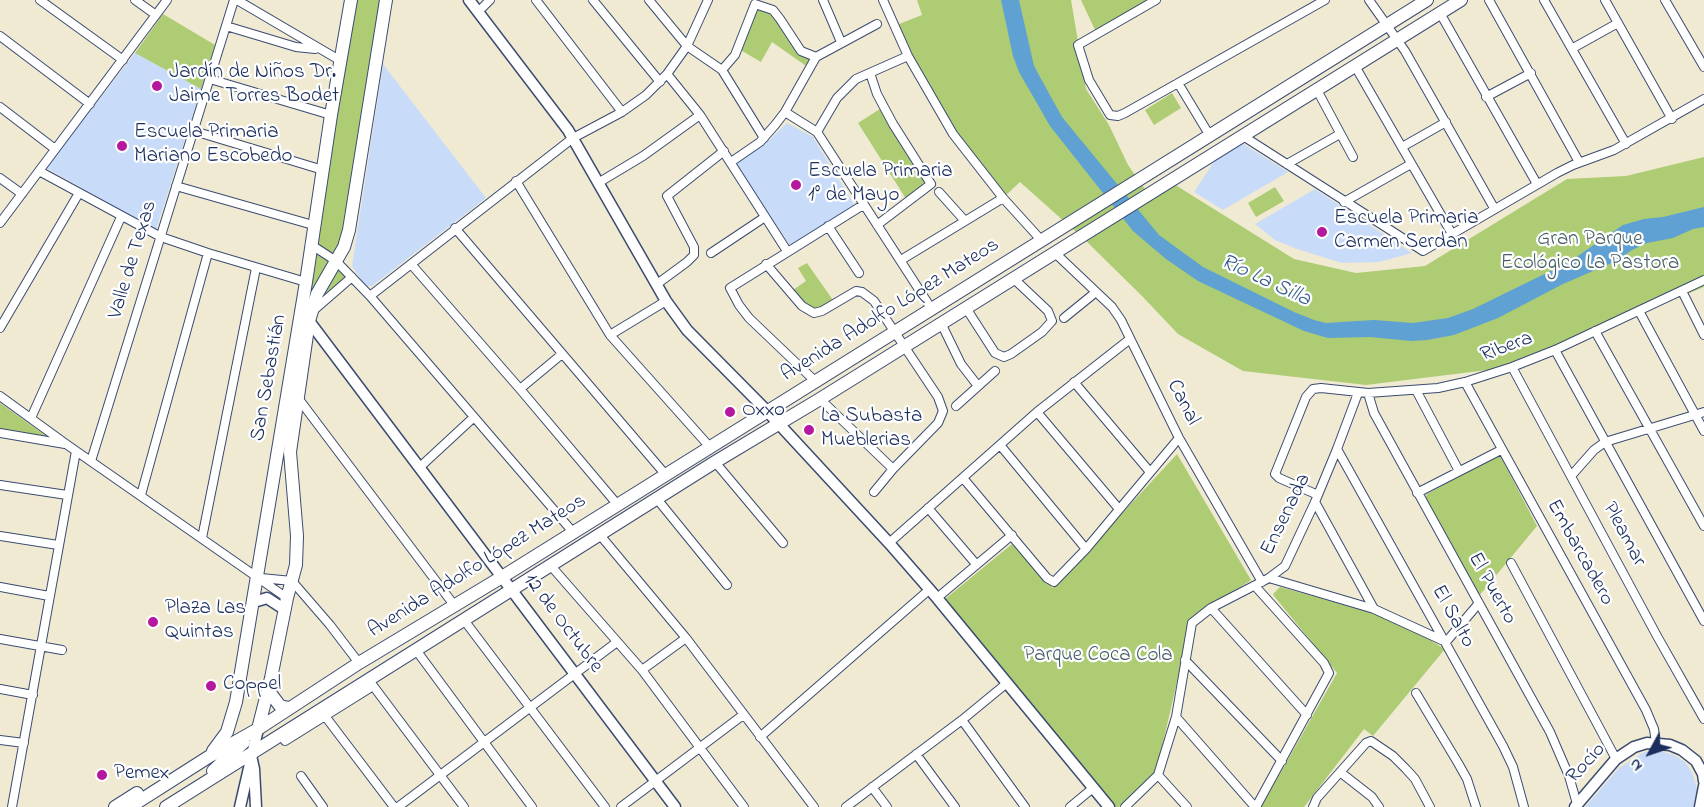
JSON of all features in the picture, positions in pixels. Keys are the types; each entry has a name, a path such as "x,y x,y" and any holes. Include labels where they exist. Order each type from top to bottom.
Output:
{"main road":[{"name":"San Sebastián","path":"206,758 224,738 234,714 306,282 330,115 351,0"},
{"name":"San Sebastián","path":"258,729 297,551 290,452 310,317 317,294 347,239 352,219 386,0"},
{"name":"Avenida Adolfo López Mateos","path":"130,807 1428,0"},
{"name":"Avenida Adolfo López Mateos","path":"166,807 175,803 202,782 252,755 371,682 416,650 715,462 1461,0"},
{"path":"268,690 280,706 289,708"},
{"path":"202,782 258,729"},
{"path":"202,782 208,768 206,758"},
{"path":"115,807 164,777 186,771"}],"street":[{"path":"40,0 123,60"},
{"path":"135,0 156,15"},
{"path":"0,223 168,0"},
{"path":"236,0 341,61"},
{"name":"Valle de Texas","path":"91,461 236,0"},
{"path":"469,0 573,138 666,301 694,339 767,411 889,543 1109,807"},
{"path":"478,12 489,0"},
{"path":"536,0 622,112"},
{"path":"593,0 660,82"},
{"path":"649,0 657,4 687,46 722,70 764,138"},
{"path":"370,296 573,138 622,112 660,82 687,46 708,0"},
{"path":"823,0 842,42"},
{"path":"883,0 909,56 953,134 1003,198 1042,241"},
{"path":"1155,0 1078,45 1089,80 1110,115 1118,116 1125,113 1325,0"},
{"path":"1369,0 1446,122 1494,208"},
{"path":"1489,0 1580,162"},
{"path":"1544,0 1626,144"},
{"path":"1605,0 1672,118"},
{"path":"1665,0 1704,67"},
{"path":"722,70 735,54 755,4 772,10 801,51 816,57"},
{"path":"1440,14 1537,184"},
{"path":"1573,48 1618,23"},
{"path":"731,162 764,138 785,112 816,57 877,24"},
{"path":"226,26 296,47 319,49"},
{"path":"0,36 90,104"},
{"path":"817,132 842,91 856,79 909,56"},
{"path":"1355,66 1452,234"},
{"path":"870,73 888,115 931,184 876,225"},
{"path":"1486,97 1531,73"},
{"path":"667,74 724,151 787,251"},
{"path":"210,79 330,115"},
{"path":"1178,83 1210,135"},
{"path":"1317,90 1353,157"},
{"path":"1243,136 1419,250 1426,251 1537,184 1580,162 1609,153 1704,99"},
{"path":"0,107 55,149"},
{"path":"785,112 817,132 931,308"},
{"path":"598,183 700,116"},
{"path":"1402,147 1446,122"},
{"path":"194,131 323,170"},
{"path":"1287,165 1340,134"},
{"path":"657,284 694,255 694,247 667,196 724,151"},
{"path":"1344,202 1411,164"},
{"path":"39,171 160,237 208,254 306,282"},
{"path":"0,178 22,194"},
{"path":"516,181 610,335 709,446"},
{"path":"176,186 313,225"},
{"path":"939,192 965,221"},
{"path":"0,328 79,193"},
{"path":"901,261 1003,198"},
{"path":"815,381 749,318 730,288 863,205"},
{"path":"31,418 121,217"},
{"path":"711,253 765,217"},
{"path":"828,226 859,273"},
{"path":"455,228 665,474"},
{"path":"310,244 336,261 370,296 572,531"},
{"name":"Canal","path":"1058,250 1117,313 1179,438 1262,582 1329,670 1328,679 1307,715"},
{"path":"141,495 208,254"},
{"path":"411,264 617,504"},
{"path":"766,264 802,306 814,313 822,311 856,291 862,292 874,302 938,397 943,411 938,423 874,492"},
{"path":"202,538 256,268"},
{"path":"310,317 352,277"},
{"path":"966,308 990,346 1001,357 1011,354 1038,336 1052,321 1048,311 1013,278"},
{"name":"Ribera","path":"1317,498 1275,475 1310,390 1318,387 1368,393 1416,390 1465,382 1555,350 1704,280"},
{"path":"1682,291 1704,334"},
{"path":"1064,318 1096,292"},
{"path":"610,335 666,301"},
{"path":"1639,311 1704,432"},
{"name":"12 de Octubre","path":"310,317 511,590 675,807"},
{"path":"941,323 961,364 978,386"},
{"path":"1595,331 1704,526"},
{"path":"889,543 1037,412 1130,339"},
{"path":"1555,350 1704,621"},
{"path":"520,389 562,354"},
{"name":"Pleamar","path":"1512,367 1704,719"},
{"path":"956,406 995,371"},
{"path":"1074,382 1150,472"},
{"name":"Embarcadero","path":"1465,382 1646,710 1654,729 1656,743"},
{"path":"1416,390 1459,471"},
{"name":"Ensenada","path":"1125,807 1158,774 1176,717 1192,623 1211,608 1262,582 1285,566 1317,498 1358,393"},
{"name":"El Puerto","path":"1368,393 1371,407 1417,493 1550,732 1569,776 1576,806"},
{"path":"0,396 202,538 257,578 286,604"},
{"path":"298,398 454,605"},
{"path":"820,399 893,469"},
{"path":"1037,412 1119,509"},
{"path":"1570,476 1594,450 1605,442 1704,412"},
{"path":"420,467 474,417"},
{"path":"0,433 66,444"},
{"path":"963,478 1047,578 1054,582 1086,549 1179,438"},
{"path":"1000,445 1086,549"},
{"name":"El Salto","path":"1337,449 1503,746 1513,768 1524,807"},
{"path":"1417,493 1501,450"},
{"path":"12,807 76,451"},
{"path":"715,462 783,543"},
{"path":"0,485 67,495"},
{"path":"1317,498 1374,609"},
{"path":"657,499 727,585"},
{"path":"928,508 976,564"},
{"path":"600,535 686,638 814,807"},
{"path":"760,737 933,594 1012,535"},
{"path":"0,536 58,545"},
{"path":"1511,563 1616,759"},
{"path":"551,566 642,670 744,807"},
{"path":"257,578 292,581 359,663"},
{"path":"1262,582 1374,609 1446,642 1479,603"},
{"path":"0,587 49,596"},
{"path":"254,602 267,598 286,604"},
{"path":"1176,717 1255,807 1307,715 1211,608"},
{"path":"464,620 605,807"},
{"path":"642,670 686,638"},
{"path":"0,639 62,650"},
{"path":"325,716 396,807 441,776 617,642"},
{"path":"416,650 532,807"},
{"path":"1185,660 1282,761"},
{"path":"285,741 325,716 371,682 464,807"},
{"path":"846,807 962,720 1007,683"},
{"path":"0,689 33,695"},
{"path":"1416,693 1467,779 1476,807"},
{"path":"621,807 743,715"},
{"path":"962,720 1025,807"},
{"name":"San Sebastián","path":"252,755 258,729"},
{"path":"0,740 24,743"},
{"path":"1313,807 1317,798 1366,743 1371,741 1393,756 1415,779 1430,807"},
{"path":"1656,743 1670,745 1700,758 1704,776"},
{"name":"Rocío","path":"1576,806 1616,759 1634,747 1656,743"},
{"path":"916,754 955,807"},
{"path":"240,807 252,755"},
{"path":"252,755 255,807"},
{"path":"1340,772 1372,797 1379,807"},
{"path":"1158,774 1187,807"},
{"path":"301,776 323,807"},
{"path":"1700,807 1704,786"},
{"path":"872,787 887,807"},
{"path":"1070,807 1093,788"},
{"path":"242,792 255,807"}],"shaded area":[{"name":"Escuela Primaria Mariano Escobedo","path":"135,53 201,89 156,230 46,168"},
{"path":"383,64 486,198 372,286 365,286 352,266"},
{"name":"Escuela Primaria 1° de Mayo","path":"787,123 813,137 855,206 790,245 735,164 765,144"},
{"path":"1242,143 1288,172 1223,210 1194,192 1215,160"},
{"name":"Escuela Primaria Carmen Serdan","path":"1315,189 1412,253 1379,262 1342,263 1275,240 1255,224"},
{"path":"1660,751 1674,755 1685,762 1693,774 1697,790 1693,807 1585,807 1619,768 1644,752"}],"green space":[{"path":"351,0 386,0 352,219 336,261 352,277 311,313 306,282"},
{"name":"Gran Parque Ecológico La Pastora","path":"917,0 1071,0 1086,89 1109,125 1128,165 1145,189 1168,175 1177,186 1294,259 1356,273 1425,266 1567,179 1626,176 1704,157 1704,287 1512,367 1366,385 1243,371 1178,334 1085,240 1020,182 1003,198 963,149 894,26 922,15"},
{"path":"1081,0 1146,0 1147,2 1096,32"},
{"path":"755,4 768,7 797,46 816,57 809,68 772,42 761,62 737,48"},
{"path":"163,14 215,45 201,89 135,53"},
{"path":"1172,93 1181,108 1154,125 1145,110"},
{"path":"883,107 930,181 908,202 858,123"},
{"path":"1275,187 1284,201 1256,217 1248,203"},
{"path":"807,263 835,303 814,313 790,292 806,281 798,268"},
{"path":"0,403 53,441 0,431"},
{"name":"Parque Coca Cola","path":"1177,454 1251,580 1191,621 1156,773 1119,807 1112,807 945,599 1012,544 1053,588"},
{"path":"1496,456 1501,457 1537,526 1479,596 1425,498 1427,494"},
{"path":"1280,587 1395,619 1445,649 1373,736 1364,729 1304,807 1261,807 1337,673 1274,596 1273,594"}],"water":[{"path":"1001,0 1019,0 1034,66 1062,117 1159,235 1203,267 1314,320 1326,323 1374,320 1413,323 1448,318 1473,309 1569,262 1623,225 1704,207 1704,227 1673,238 1647,243 1614,262 1563,284 1498,318 1454,335 1411,341 1370,337 1328,338 1304,331 1198,281 1166,259 1133,231 1050,126 1019,72 1013,56"}],"place":[{"name":"Jardín de Niños Dr. Jaime Torres Bodet","path":"157,86"},
{"name":"Escuela Primaria Mariano Escobedo","path":"122,146"},
{"name":"Escuela Primaria 1° de Mayo","path":"796,185"},
{"name":"Escuela Primaria Carmen Serdan","path":"1322,232"},
{"name":"Oxxo","path":"730,412"},
{"name":"La Subasta Mueblerias","path":"809,430"},
{"name":"Plaza Las Quintas","path":"153,622"},
{"name":"Coppel","path":"211,686"},
{"name":"Pemex","path":"102,775"}],"water label":[{"name":"Río La Silla","path":"1265,282"}]}
